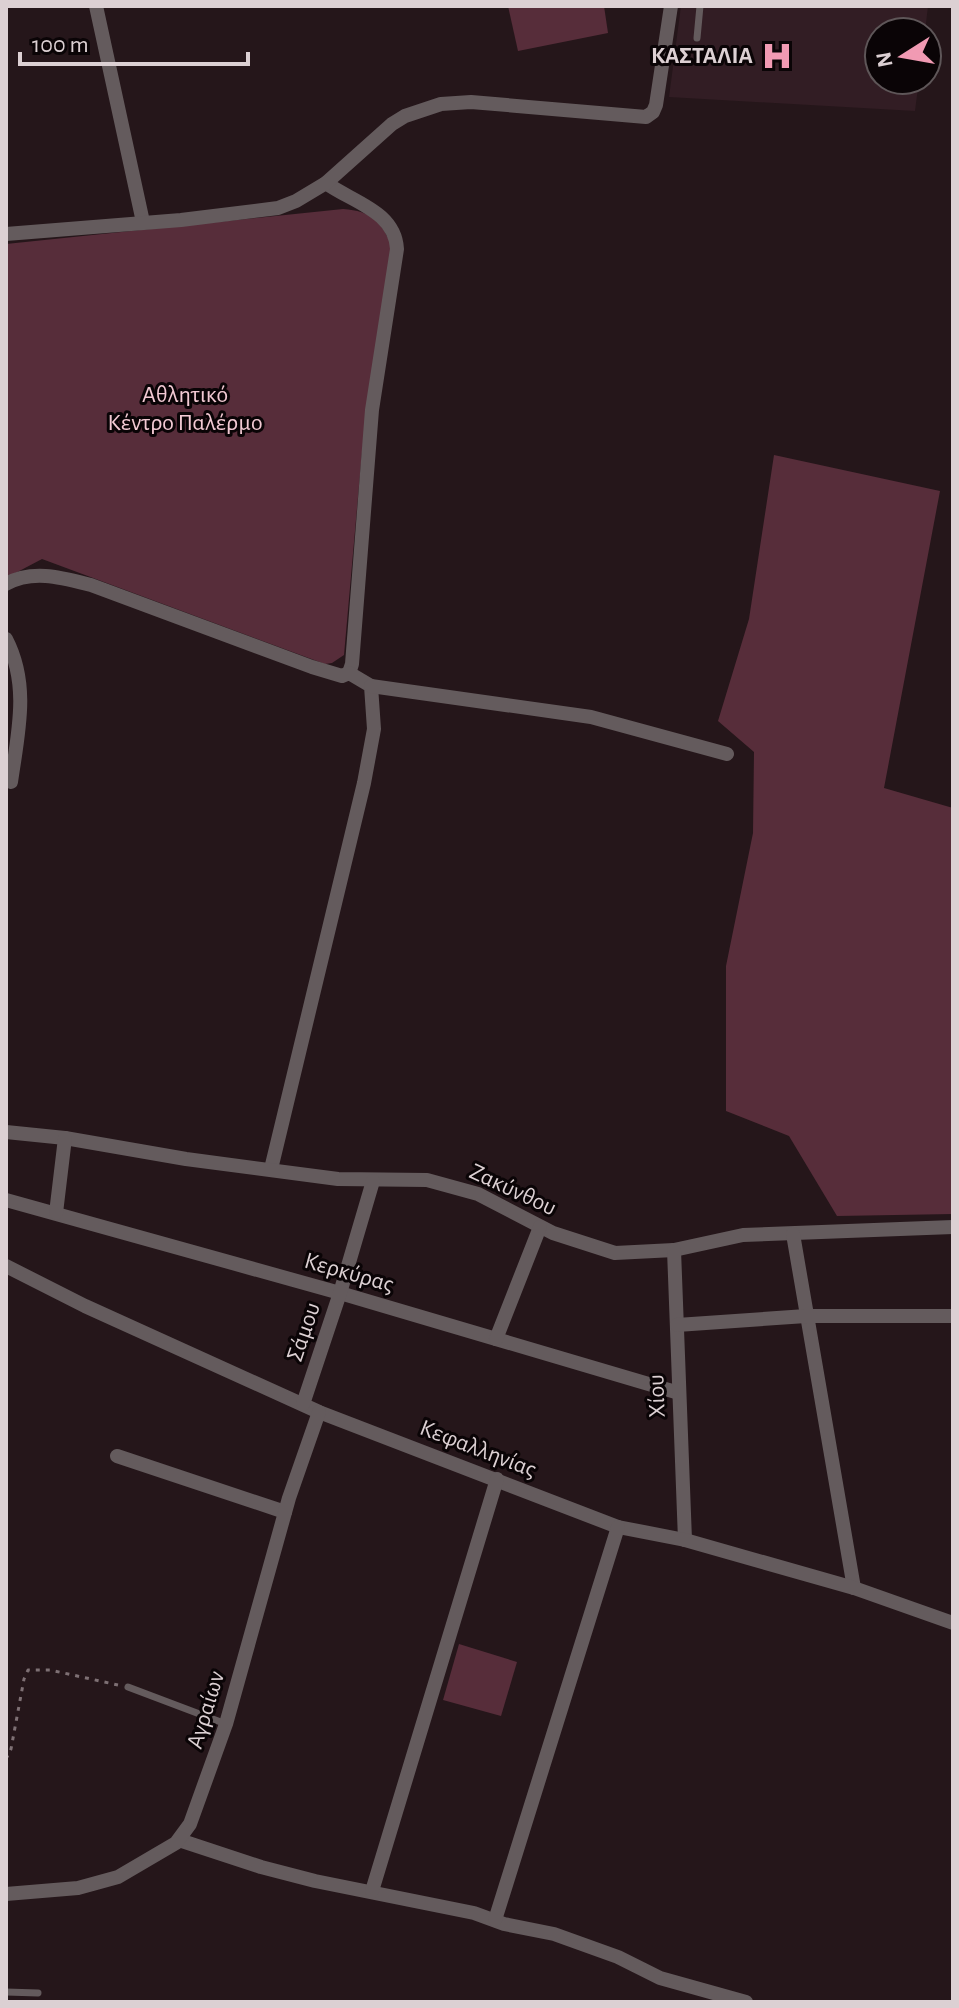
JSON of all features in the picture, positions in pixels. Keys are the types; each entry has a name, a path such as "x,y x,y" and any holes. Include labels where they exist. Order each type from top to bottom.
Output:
{"street":[{"path":"96,6 143,222"},
{"path":"6,234 278,208 326,183 392,124 414,112 441,104 471,102 633,118 649,116 656,105 671,6"},
{"path":"6,584 33,576 63,578 91,585 312,667 342,676 349,673 372,410 397,249 395,232 385,219 326,183"},
{"path":"6,639 21,686 11,782"},
{"path":"349,673 371,686 591,717 727,754"},
{"path":"271,1169 361,795 374,729 371,686"},
{"name":"Ζακύνθου","path":"6,1132 338,1179 427,1180 490,1200 540,1227 583,1245 615,1253 674,1250 731,1236 953,1227"},
{"path":"56,1213 65,1138"},
{"name":"Σάμου","path":"303,1404 373,1181"},
{"name":"Κερκύρας","path":"6,1200 340,1293 679,1393"},
{"path":"496,1339 540,1227"},
{"path":"793,1234 854,1588"},
{"name":"Χίου","path":"674,1250 685,1540"},
{"name":"Κεφαλληνίας","path":"6,1266 85,1306 319,1412 618,1527 685,1540 854,1588 953,1623"},
{"path":"677,1325 806,1316 953,1316"},
{"name":"Αγραίων","path":"6,1894 67,1890 107,1881 126,1874 179,1840 198,1808 226,1724 285,1512 319,1412"},
{"path":"117,1456 285,1512"},
{"path":"372,1891 497,1479"},
{"path":"495,1920 618,1527"},
{"path":"179,1840 315,1881 372,1891 554,1934 618,1957 698,1996 746,2002"}],"lane":[{"path":"697,38 700,6"},
{"path":"128,1687 226,1724"},
{"path":"6,1992 38,1993"}],"path":[{"path":"6,1759 11,1749 28,1670 50,1670 128,1687"}],"shaded area":[{"name":"ΚΑΣΤΑΛΙΑ","path":"681,6 928,6 927,16 863,16 863,96 917,96 915,111 669,97"}],"green space":[{"path":"508,6 604,6 608,33 518,51"},
{"name":"Αθλητικό Κέντρο Παλέρμο","path":"343,209 361,212 375,219 392,247 362,452 344,655 325,664 42,559 6,578 6,244"},
{"path":"774,455 940,491 884,788 953,808 953,1214 837,1216 789,1136 726,1111 726,966 753,833 754,752 718,721 749,619"},
{"path":"459,1644 517,1662 501,1716 443,1700"}],"place":[{"name":"ΚΑΣΤΑΛΙΑ","path":"777,56"}]}
